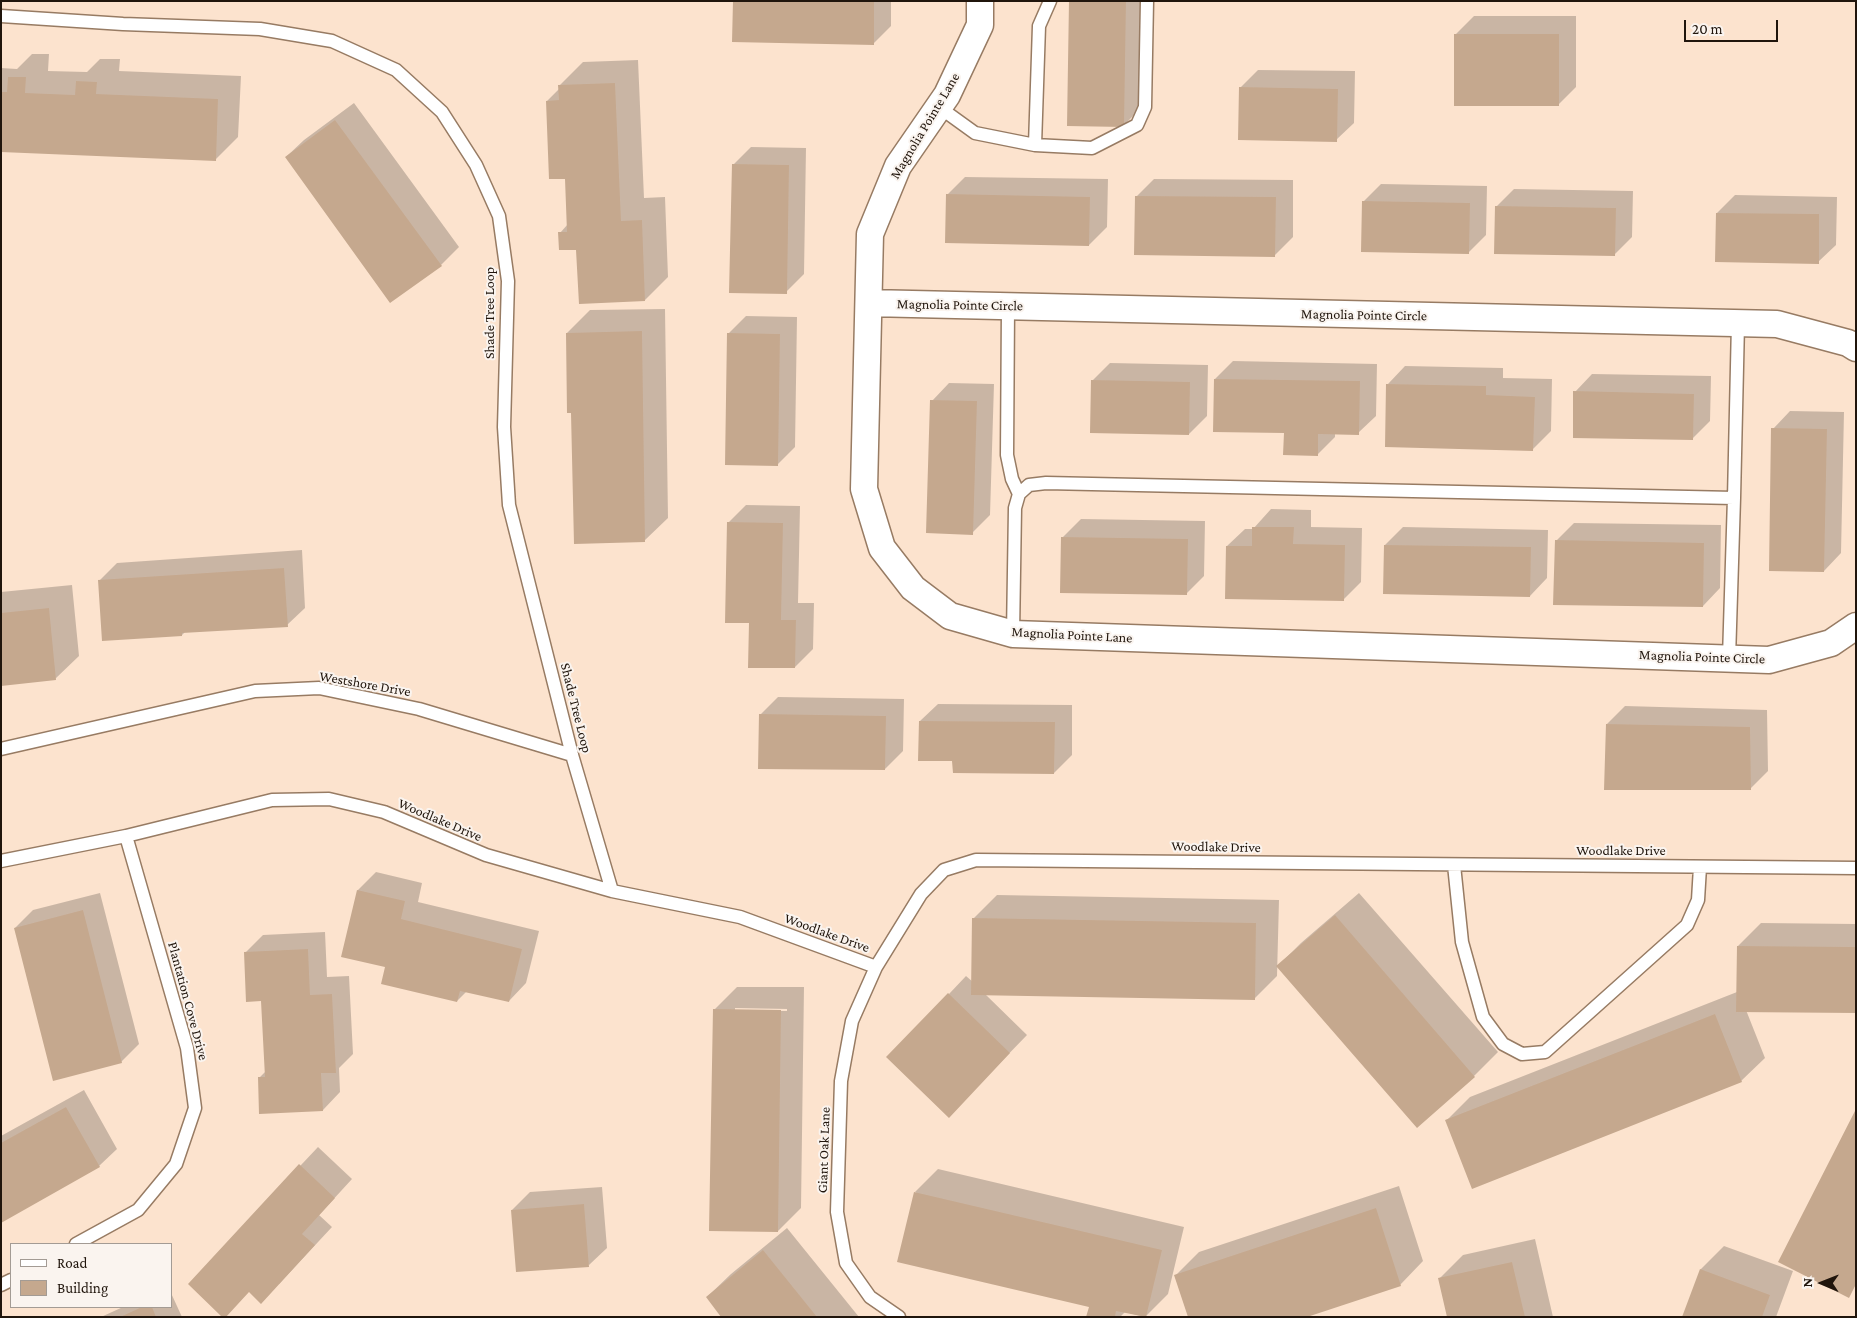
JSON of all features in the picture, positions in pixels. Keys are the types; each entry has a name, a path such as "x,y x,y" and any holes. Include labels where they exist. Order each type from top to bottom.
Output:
{"street":[{"name":"Magnolia Pointe Lane","path":"980,1 980,25 947,95 898,166 870,234 864,488 882,548 913,588 950,616 1013,634 1541,652"},
{"name":"Magnolia Pointe Circle","path":"869,303 1777,324 1848,343 1856,348"},
{"name":"Magnolia Pointe Circle","path":"1541,652 1769,660 1831,643 1856,626"}],"lane":[{"path":"1036,145 1039,26 1050,1"},
{"path":"939,107 975,133 1036,145 1092,148 1137,125 1145,107 1147,1"},
{"name":"Shade Tree Loop","path":"1,16 123,24 260,29 332,41 396,70 442,112 476,165 499,216 508,281 504,427 509,505 572,755 612,891"},
{"path":"1008,307 1007,455 1012,479 1020,494"},
{"path":"1729,658 1738,324"},
{"path":"1013,634 1014,508 1020,494 1029,485 1046,483 1734,498"},
{"name":"Westshore Drive","path":"1,749 255,691 319,688 419,709 572,755"},
{"name":"Woodlake Drive","path":"1,861 126,836 272,800 329,799 384,812 486,856 612,891 740,917 876,967 921,894 944,870 976,860 1856,868"},
{"name":"Plantation Cove Drive","path":"78,1243 138,1210 176,1164 195,1108 187,1048 126,836"},
{"path":"1454,864 1462,942 1483,1017 1503,1044 1522,1054 1545,1052 1687,925 1698,900 1700,866"},
{"name":"Giant Oak Lane","path":"876,967 852,1020 841,1081 838,1212 846,1263 870,1297 898,1317"}],"building":[{"path":"733,1 874,1 874,45 732,42"},
{"path":"1069,1 1126,1 1124,127 1067,126"},
{"path":"1454,34 1559,34 1559,106 1454,106"},
{"path":"8,77 26,77 25,93 75,95 76,81 97,82 96,94 218,99 216,161 1,152 1,92 7,92"},
{"path":"615,83 621,221 642,220 645,301 579,304 576,250 559,250 558,232 567,232 565,179 549,179 546,101 559,100 558,85"},
{"path":"1239,87 1338,89 1337,142 1238,140"},
{"path":"335,120 442,266 390,303 285,157"},
{"path":"732,164 789,165 787,294 729,293"},
{"path":"946,194 1090,197 1089,246 945,243"},
{"path":"1135,196 1276,197 1275,257 1134,255"},
{"path":"1362,201 1470,203 1469,254 1361,252"},
{"path":"1495,206 1616,208 1615,256 1494,254"},
{"path":"1716,213 1819,214 1819,264 1715,262"},
{"path":"642,331 645,542 574,544 571,413 567,413 566,333"},
{"path":"727,333 780,334 778,466 725,465"},
{"path":"1214,379 1360,381 1359,435 1318,434 1318,456 1283,455 1284,433 1213,432"},
{"path":"1091,380 1190,382 1189,435 1090,433"},
{"path":"1386,384 1486,386 1486,395 1535,397 1533,451 1385,447"},
{"path":"1573,391 1694,394 1693,440 1573,438"},
{"path":"930,400 977,401 973,535 926,533"},
{"path":"1771,428 1827,429 1824,572 1769,571"},
{"path":"727,522 783,523 781,620 796,620 795,668 748,668 749,623 725,623"},
{"path":"1252,527 1294,527 1293,544 1345,545 1344,601 1225,599 1226,546 1252,546"},
{"path":"1061,537 1188,539 1187,595 1060,593"},
{"path":"1555,540 1704,543 1703,607 1553,605"},
{"path":"1384,545 1531,547 1530,597 1383,594"},
{"path":"284,568 288,627 182,633 182,636 102,641 98,580"},
{"path":"49,608 56,680 1,686 1,613"},
{"path":"759,714 886,716 885,770 758,769"},
{"path":"919,721 1055,722 1054,774 953,773 952,761 918,761"},
{"path":"1606,724 1750,727 1751,790 1604,790"},
{"path":"357,890 405,901 401,919 522,949 509,1002 460,991 457,1002 381,984 385,967 341,957"},
{"path":"83,910 122,1063 53,1081 14,928"},
{"path":"1335,915 1475,1077 1417,1128 1276,966"},
{"path":"972,918 1256,923 1255,1000 971,995"},
{"path":"1737,946 1856,947 1856,1013 1736,1012"},
{"path":"308,949 310,995 332,994 336,1073 321,1073 323,1111 259,1114 258,1077 265,1077 261,1001 246,1002 244,952"},
{"path":"948,993 1010,1053 949,1118 886,1057"},
{"path":"713,1009 781,1010 778,1232 709,1231"},
{"path":"1715,1014 1742,1082 1472,1189 1445,1120"},
{"path":"66,1107 100,1167 1,1223 1,1143"},
{"path":"1856,1109 1856,1284 1849,1298 1778,1262"},
{"path":"299,1164 335,1198 302,1234 315,1245 261,1304 249,1292 226,1317 222,1317 188,1284"},
{"path":"914,1192 1162,1250 1146,1317 1116,1311 1115,1317 1086,1317 1089,1307 897,1262"},
{"path":"584,1204 589,1267 516,1272 511,1210"},
{"path":"1376,1208 1401,1286 1307,1317 1188,1317 1174,1275"},
{"path":"763,1250 817,1317 721,1317 706,1297"},
{"path":"1512,1262 1525,1317 1447,1317 1438,1278"},
{"path":"1700,1269 1770,1295 1762,1317 1682,1317"},
{"path":"140,1308 152,1308 156,1317 120,1317"}]}
